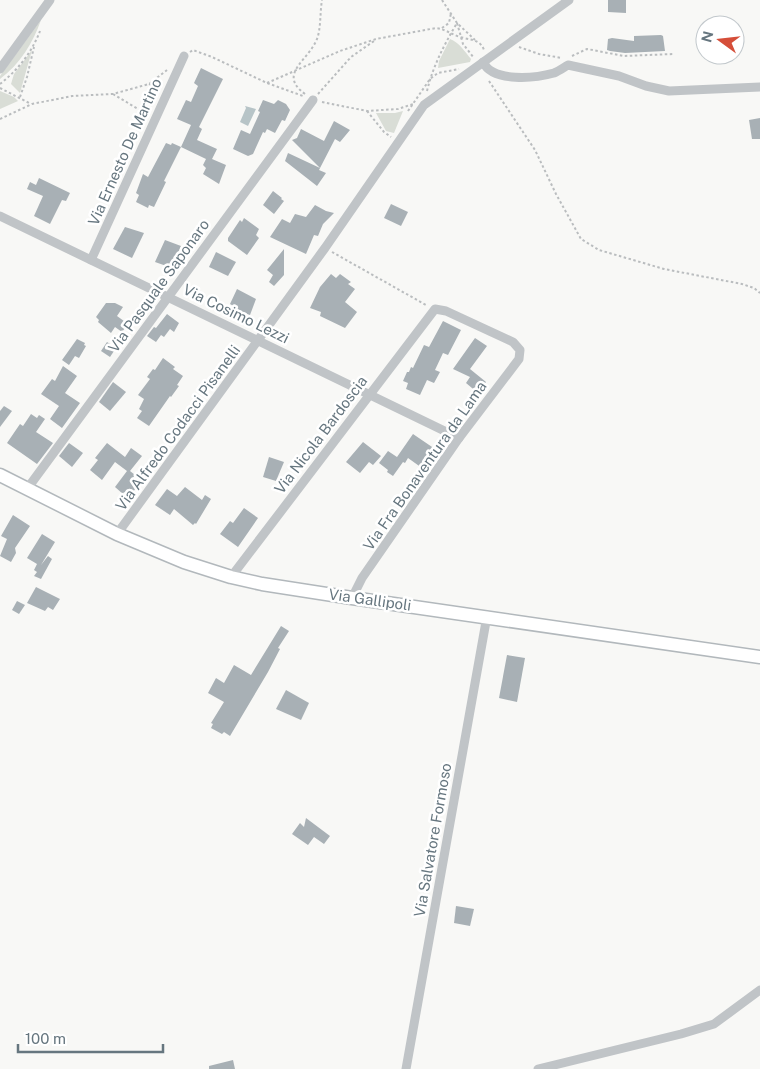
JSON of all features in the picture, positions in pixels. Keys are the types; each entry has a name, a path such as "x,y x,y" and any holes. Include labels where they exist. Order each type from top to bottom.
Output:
{"main road":[{"name":"Via Gallipoli","path":"0,475 117,534 184,562 231,577 262,584 352,598 487,616 760,657"}],"street":[{"path":"0,69 50,0"},
{"name":"Via Alfredo Codacci Pisanelli","path":"117,534 325,248 424,105 569,0"},
{"name":"Via Ernesto De Martino","path":"91,260 184,56"},
{"path":"483,62 489,70 512,78 556,72 568,65 619,76 646,86 669,91 760,87"},
{"name":"Via Pasquale Saponaro","path":"27,489 313,100"},
{"name":"Via Cosimo Lezzi","path":"0,216 458,438"},
{"name":"Via Fra Bonaventura da Lama","path":"352,598 362,578 458,438 519,359 520,350 513,342 446,311 435,309"},
{"name":"Via Nicola Bardoscia","path":"231,577 435,309"},
{"name":"Via Salvatore Formoso","path":"406,1069 487,616"},
{"path":"538,1069 681,1034 714,1024 760,990"}],"path":[{"path":"313,100 296,86 293,79 294,71 304,61 318,36 322,0"},
{"path":"442,0 457,23 469,35 496,52"},
{"path":"441,29 449,23 451,13"},
{"path":"267,83 340,51 376,39 436,28 452,32 460,37 478,42 484,49 483,62 475,59 467,52 460,37 457,23"},
{"path":"0,119 32,104 72,96 113,94 149,84 193,50 267,83 313,100 368,111 383,112 398,110 411,104 424,105 431,73 457,23"},
{"path":"20,97 27,77 34,45 42,24"},
{"path":"313,100 351,57 376,39"},
{"path":"509,44 539,54 570,59 573,55 587,49 640,57 674,54"},
{"path":"0,84 10,76 34,45"},
{"path":"488,79 535,150 556,194 581,239 599,250 664,269 742,284 754,288 760,293"},
{"path":"0,88 32,104"},
{"path":"113,94 147,114 154,121"},
{"path":"368,111 384,132 399,142"},
{"path":"325,248 435,309"}],"shaded area":[{"path":"41,20 25,52 14,67 0,79 0,76"},
{"path":"450,39 462,48 471,59 470,62 438,68 439,61"},
{"path":"32,50 20,93 11,84 14,74"},
{"path":"0,91 14,97 18,101 0,109"},
{"path":"245,106 256,109 248,126 240,122 246,108"},
{"path":"403,111 394,133 386,131 376,113 395,113"}],"building":[{"path":"608,0 626,0 626,13 608,12"},
{"path":"634,36 663,36 665,51 625,53 607,50 608,39 634,41"},
{"path":"201,68 223,79 199,127 202,129 197,140 217,149 212,159 226,165 219,184 203,174 206,168 203,165 206,159 181,147 191,125 177,119 186,100 191,102 198,86 194,83"},
{"path":"263,100 274,104 278,100 286,104 290,110 285,121 282,120 275,133 267,129 265,133 263,132 253,154 248,156 233,149 241,130 250,134"},
{"path":"760,118 760,139 752,139 749,120"},
{"path":"334,121 350,130 340,142 335,139 319,170 326,173 317,186 285,161 288,153 320,168 292,140 297,138 301,129 324,141"},
{"path":"166,143 171,145 172,143 181,147 164,181 166,182 154,207 149,205 148,208 136,202 139,195 136,193 143,174 148,177"},
{"path":"39,178 70,193 66,201 62,200 50,224 34,216 43,196 27,189 30,182 36,185"},
{"path":"273,191 284,201 274,214 263,205"},
{"path":"391,204 408,212 401,226 384,218"},
{"path":"315,205 334,213 323,224 318,236 314,235 306,254 270,237 282,219 290,223 295,214 306,217"},
{"path":"244,218 259,229 256,235 259,238 247,255 228,241 240,220 242,222"},
{"path":"125,227 144,233 132,258 113,249"},
{"path":"165,240 181,246 177,255 180,257 175,269 155,262"},
{"path":"284,249 284,275 274,286 269,282 273,275 267,270"},
{"path":"216,252 236,262 228,276 209,267"},
{"path":"331,274 336,278 340,274 351,282 348,284 355,289 345,302 357,312 345,328 320,316 321,312 310,308 320,287"},
{"path":"237,289 256,299 250,315 236,310 237,308 230,304"},
{"path":"106,303 115,303 123,307 117,316 128,324 122,332 115,327 111,333 98,322 99,320 96,317"},
{"path":"167,314 179,323 174,332 170,329 164,337 161,335 156,342 147,336"},
{"path":"443,321 461,330 448,355 443,353 435,370 440,372 434,383 427,380 420,395 406,389 408,383 403,381 407,372 409,372 411,367 413,368 424,345 429,347"},
{"path":"475,338 487,346 470,369 486,382 478,393 466,383 470,377 453,369"},
{"path":"77,339 85,343 84,345 86,346 79,358 75,356 69,365 62,360"},
{"path":"107,342 116,348 110,357 101,351"},
{"path":"163,358 183,376 177,385 179,386 149,426 137,418 142,411 139,409 144,399 138,395 150,379 147,377 153,369 155,370"},
{"path":"63,366 77,376 65,393 80,403 62,428 50,419 59,406 41,394 52,379 55,381"},
{"path":"113,382 126,392 110,411 99,402"},
{"path":"4,406 12,411 0,427 0,411"},
{"path":"31,414 37,418 39,415 45,419 36,432 53,443 37,464 7,443 20,424 23,426"},
{"path":"413,434 435,449 422,468 408,458 393,476 379,463 388,451 397,457"},
{"path":"363,442 381,456 373,465 369,462 360,473 346,462"},
{"path":"69,443 83,453 72,467 59,456"},
{"path":"107,443 125,457 131,448 142,456 130,471 135,475 132,479 139,484 130,496 124,492 123,494 115,487 127,471 115,462 102,480 90,470 98,460 95,458"},
{"path":"269,457 284,462 276,481 263,477"},
{"path":"185,487 202,500 205,495 211,499 196,524 193,525 174,509 170,515 155,505 167,489 177,496"},
{"path":"244,508 258,518 238,547 220,534 230,521 233,523"},
{"path":"13,515 30,526 15,548 16,553 11,562 0,556 7,539 1,536"},
{"path":"42,534 55,542 41,565 48,556 52,559 41,579 34,576 37,572 34,570 37,564 27,558"},
{"path":"36,587 60,599 53,610 48,607 45,611 27,603"},
{"path":"17,601 25,605 19,614 12,610"},
{"path":"281,626 289,631 278,648 280,649 268,672 230,736 211,728 213,724 211,723 224,702 208,693 216,678 224,683 234,665 251,675"},
{"path":"507,655 525,658 517,702 499,698"},
{"path":"286,690 309,703 301,720 276,709"},
{"path":"306,818 330,836 324,844 314,837 308,845 292,834 300,823 304,827"},
{"path":"430,843 438,845 435,860 427,858"},
{"path":"456,906 474,909 470,926 454,923"},
{"path":"233,1060 235,1069 209,1069 209,1066"}]}
